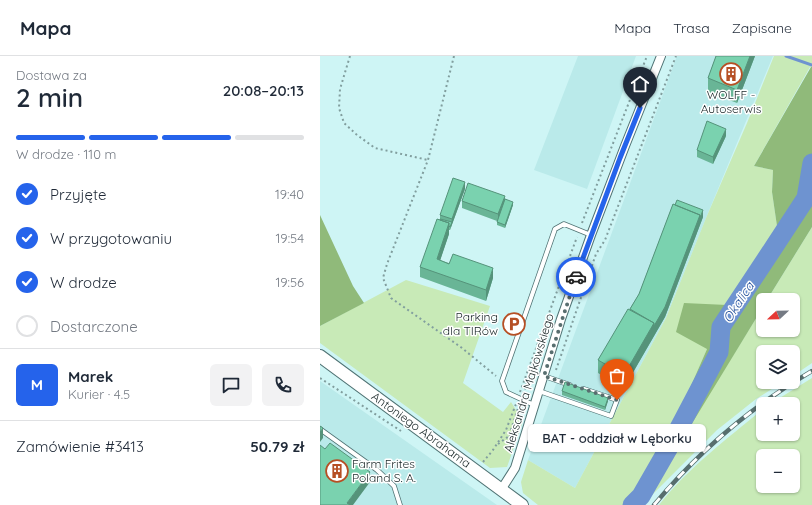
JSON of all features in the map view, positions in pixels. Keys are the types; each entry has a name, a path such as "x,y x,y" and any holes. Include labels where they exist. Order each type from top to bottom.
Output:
{"main road":[{"name":"Antoniego Abrahama","path":"320,356 522,505"}],"street":[{"name":"Aleksandra Majkowskiego","path":"501,490 515,468 562,320 592,235 625,146 662,56"}],"lane":[{"path":"535,405 506,392 502,381 555,229 564,224 592,235"},
{"path":"544,376 574,386"},
{"path":"539,391 612,416 617,400 582,388"},
{"path":"320,429 377,470 394,486 400,505"}],"path":[{"path":"350,56 340,89 340,108 344,123 375,148 428,160"},
{"path":"454,56 428,160 387,264 383,278 391,298 462,348 502,381"},
{"path":"476,470 497,445 506,430 579,230 647,56"},
{"path":"553,379 596,254 605,240 676,56"},
{"path":"508,436 524,442"}],"shaded area":[{"path":"578,56 636,56 587,189 534,170"},
{"path":"677,56 773,56 666,318 575,488 528,460"},
{"path":"320,381 497,505 320,505"}],"green space":[{"path":"774,56 812,56 812,67 810,67 754,166 773,170 772,192 778,233 727,305 669,436 673,452 756,318 756,337 800,337 800,293 771,293 812,227 812,363 800,371 800,345 756,345 756,389 772,389 759,397 756,397 756,399 717,430 650,497 644,505 538,505 523,493 521,482 528,460 575,488 666,318 706,218"},
{"path":"812,67 812,227 771,293 756,293 756,318 674,453 669,436 707,349 676,332 684,303 727,305 778,233 772,192 773,170 754,166"},
{"path":"320,215 353,286 364,303 320,326"},
{"path":"406,280 490,306 463,383 503,412 511,402 523,421 507,467 490,468 320,343 320,326"},
{"path":"812,378 812,505 659,505 670,491 695,466 756,415 756,441 800,441 800,397 781,397 794,389 800,389 800,385"}],"building":[{"path":"716,56 750,56 737,90 708,78"},
{"path":"707,121 726,129 713,157 697,150"},
{"path":"453,178 465,182 452,219 440,215"},
{"path":"468,183 505,196 498,214 462,201"},
{"path":"505,199 513,202 505,225 497,222"},
{"path":"677,200 703,210 700,218 700,215 675,205"},
{"path":"673,204 700,215 665,307 654,326 654,323 630,309 639,294"},
{"path":"437,219 449,223 437,259 449,264 453,254 493,268 486,290 420,267"},
{"path":"440,219 452,222 450,227 449,223"},
{"path":"628,309 654,323 624,375 598,360"},
{"path":"565,382 608,398 605,407 562,391"},
{"name":"Farm Frites Poland S. A.","path":"330,443 370,472 347,503 350,505 320,505 320,445 325,449"}],"waterway":[{"path":"786,56 812,65"},
{"name":"Okalica","path":"632,505 641,496 668,449 719,352 721,327 806,198 812,163"}],"railway":[{"path":"654,505 671,485 727,431 768,399 812,371"}],"way so far":[{"path":"576,277 544,376 617,400"}],"place":[{"name":"WOLFF - Autoserwis","path":"731,74"},
{"name":"Parking dla TIRów","path":"514,324"},
{"name":"BAT - oddział w Lęborku","path":"617,400"},
{"name":"Farm Frites Poland S. A.","path":"337,471"}],"route":[{"path":"576,277 640,108"}]}
